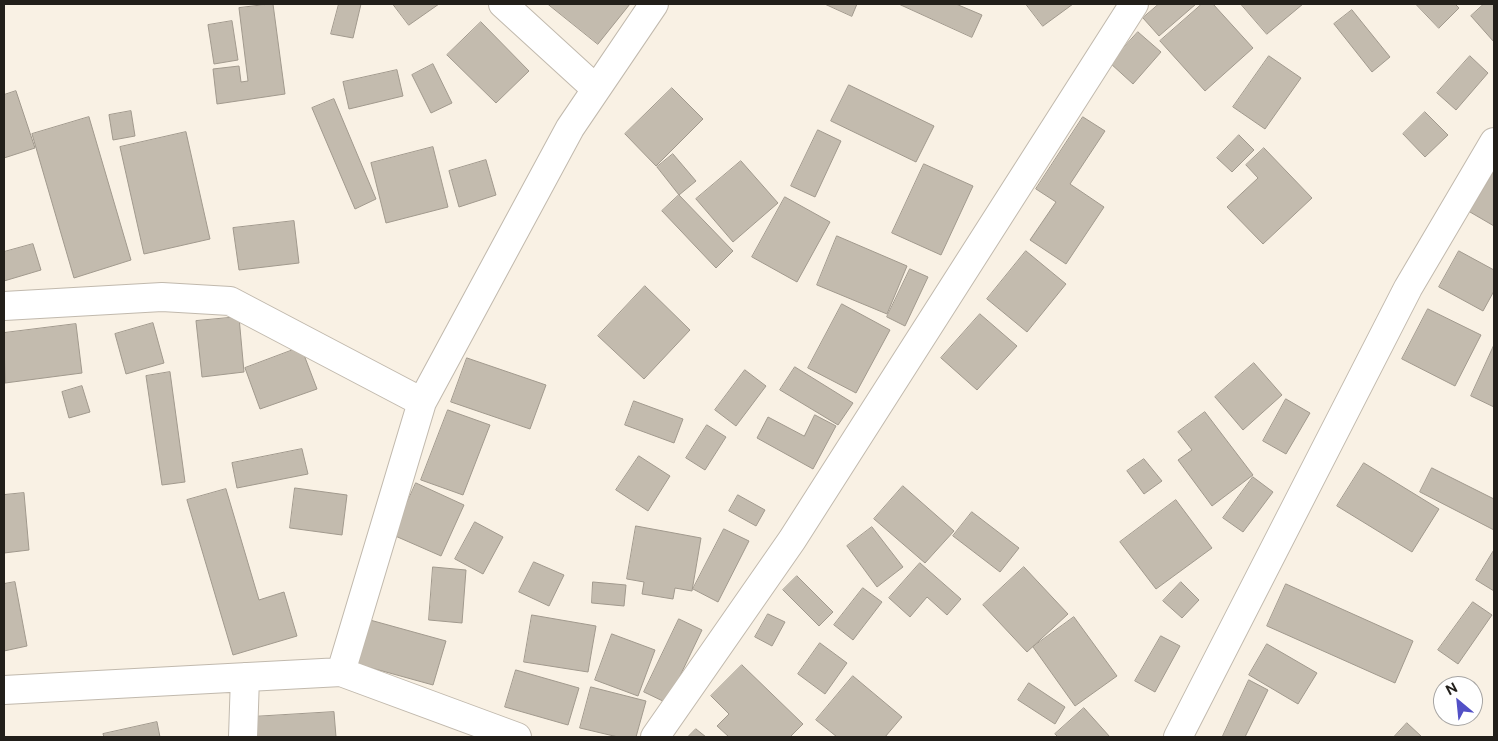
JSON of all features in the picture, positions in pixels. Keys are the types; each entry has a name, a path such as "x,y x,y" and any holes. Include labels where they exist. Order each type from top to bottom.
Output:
{"street":[{"path":"502,4 596,89"},
{"path":"341,672 422,402 570,128 654,4"},
{"path":"654,737 792,540 1134,4"},
{"path":"1178,737 1408,288 1494,142"},
{"path":"4,306 162,297 230,301 422,402"},
{"path":"4,690 341,672 517,737"},
{"path":"243,737 245,677"}],"building":[{"path":"273,4 285,94 217,104 213,69 239,66 241,82 248,81 239,8"},
{"path":"339,4 361,4 353,38 331,34"},
{"path":"393,4 439,4 409,25"},
{"path":"548,4 630,4 598,44"},
{"path":"825,4 857,4 852,16"},
{"path":"899,4 956,4 982,15 972,37"},
{"path":"1026,4 1073,4 1043,26"},
{"path":"1159,4 1196,4 1159,36 1143,18"},
{"path":"1202,4 1213,4 1253,48 1205,91 1160,41"},
{"path":"1241,4 1303,4 1267,34"},
{"path":"1416,4 1455,4 1459,8 1439,28"},
{"path":"1484,4 1494,4 1494,42 1471,16"},
{"path":"1352,10 1390,57 1372,72 1334,24"},
{"path":"232,21 238,60 214,64 208,25"},
{"path":"481,22 529,71 496,103 447,55"},
{"path":"1138,32 1161,52 1133,84 1110,63"},
{"path":"1269,56 1301,78 1265,129 1233,107"},
{"path":"1470,56 1488,73 1456,110 1437,93"},
{"path":"433,64 452,103 431,113 412,75"},
{"path":"397,70 403,96 349,109 343,82"},
{"path":"849,85 934,126 916,162 831,121"},
{"path":"672,88 703,119 656,166 625,134"},
{"path":"16,91 35,148 4,158 4,95"},
{"path":"334,99 376,199 355,209 312,108"},
{"path":"131,111 135,136 113,140 109,115"},
{"path":"1425,112 1448,135 1425,157 1403,134"},
{"path":"89,117 131,260 74,278 32,134"},
{"path":"1083,117 1105,131 1070,184 1104,207 1066,264 1030,240 1056,202 1036,189"},
{"path":"818,130 841,141 815,197 791,186"},
{"path":"186,132 210,239 144,254 120,147"},
{"path":"1239,135 1254,150 1232,172 1217,158"},
{"path":"433,147 448,207 386,223 371,163"},
{"path":"1264,148 1312,198 1263,244 1227,207 1258,178 1246,165"},
{"path":"673,154 696,181 679,195 657,167"},
{"path":"486,160 496,195 459,207 449,171"},
{"path":"741,161 778,203 733,242 696,199"},
{"path":"924,164 973,186 941,255 892,233"},
{"path":"1494,171 1494,226 1470,212"},
{"path":"679,195 733,251 716,268 662,211"},
{"path":"785,197 830,222 797,282 752,257"},
{"path":"294,221 299,263 239,270 233,228"},
{"path":"837,236 907,266 887,314 817,285"},
{"path":"33,244 41,270 4,281 4,252"},
{"path":"1026,251 1066,284 1027,332 987,299"},
{"path":"1459,251 1494,270 1494,291 1483,311 1439,287"},
{"path":"910,269 928,277 905,326 887,317"},
{"path":"645,286 690,330 644,379 598,336"},
{"path":"842,304 890,330 856,393 808,368"},
{"path":"1428,309 1481,335 1455,386 1402,359"},
{"path":"980,314 1017,346 977,390 941,358"},
{"path":"239,317 244,372 202,377 196,321"},
{"path":"153,323 164,363 126,374 115,334"},
{"path":"76,324 82,373 5,383 4,333"},
{"path":"1494,345 1494,407 1471,396"},
{"path":"301,347 317,389 260,409 245,368"},
{"path":"467,358 546,385 530,429 451,402"},
{"path":"1254,363 1282,395 1243,430 1215,397"},
{"path":"795,367 853,403 838,425 780,390"},
{"path":"745,370 766,386 736,426 715,410"},
{"path":"170,372 185,482 162,485 146,376"},
{"path":"82,386 90,412 69,418 62,392"},
{"path":"1286,399 1310,413 1286,454 1263,441"},
{"path":"634,401 683,419 674,443 625,425"},
{"path":"448,410 490,425 463,495 421,480"},
{"path":"1205,412 1253,475 1212,506 1178,460 1192,450 1178,432"},
{"path":"815,415 836,426 813,469 757,438 768,417 804,436"},
{"path":"707,425 726,437 705,470 686,458"},
{"path":"302,449 308,474 237,488 232,463"},
{"path":"639,456 670,476 648,511 616,490"},
{"path":"1144,459 1162,481 1144,494 1127,471"},
{"path":"1364,463 1439,509 1412,552 1337,506"},
{"path":"1432,468 1494,499 1494,530 1420,492"},
{"path":"1253,477 1273,492 1243,532 1223,518"},
{"path":"416,483 464,505 441,556 393,535"},
{"path":"903,486 954,531 925,563 874,519"},
{"path":"295,488 347,495 342,535 290,528"},
{"path":"226,489 259,600 284,592 297,636 233,655 187,500"},
{"path":"24,493 29,550 4,553 4,495"},
{"path":"738,495 765,510 756,526 729,511"},
{"path":"1176,500 1212,548 1156,589 1120,542"},
{"path":"972,512 1019,548 1000,572 953,536"},
{"path":"475,522 503,537 483,574 455,559"},
{"path":"636,526 701,538 692,591 675,588 673,599 642,594 644,582 627,579"},
{"path":"872,527 903,567 877,587 847,546"},
{"path":"724,529 749,541 718,602 693,589"},
{"path":"1494,550 1494,591 1476,580"},
{"path":"534,562 564,575 549,606 519,592"},
{"path":"920,563 961,599 947,615 927,597 910,617 889,598"},
{"path":"433,567 466,570 462,623 429,620"},
{"path":"1024,567 1068,614 1027,652 983,605"},
{"path":"797,576 833,612 819,626 783,590"},
{"path":"15,582 27,646 4,651 4,584"},
{"path":"593,582 626,585 624,606 592,603"},
{"path":"1181,582 1199,600 1182,618 1163,601"},
{"path":"1286,584 1413,641 1395,683 1267,626"},
{"path":"863,588 882,602 853,640 834,625"},
{"path":"1473,602 1492,615 1458,664 1438,650"},
{"path":"768,614 785,622 772,646 755,637"},
{"path":"532,615 596,626 588,672 524,662"},
{"path":"1074,617 1117,676 1075,706 1033,647"},
{"path":"679,619 702,630 667,703 644,692"},
{"path":"370,620 446,641 433,685 357,664"},
{"path":"612,634 655,650 638,696 595,680"},
{"path":"1161,636 1180,646 1155,692 1135,681"},
{"path":"820,643 847,663 825,694 798,674"},
{"path":"1267,644 1317,673 1298,704 1249,675"},
{"path":"742,665 803,724 790,737 729,737 717,726 729,714 711,696"},
{"path":"516,670 579,688 568,725 505,707"},
{"path":"853,676 902,717 885,737 837,737 816,720"},
{"path":"1249,680 1268,690 1245,737 1225,737 1223,736"},
{"path":"1029,683 1065,707 1055,724 1018,700"},
{"path":"591,687 646,701 636,737 618,737 580,728"},
{"path":"1084,708 1110,737 1058,737 1055,734"},
{"path":"334,712 336,737 252,737 251,717"},
{"path":"157,722 160,737 104,737 103,734"},
{"path":"1407,723 1422,737 1394,737"},
{"path":"696,729 706,737 688,737"}]}
